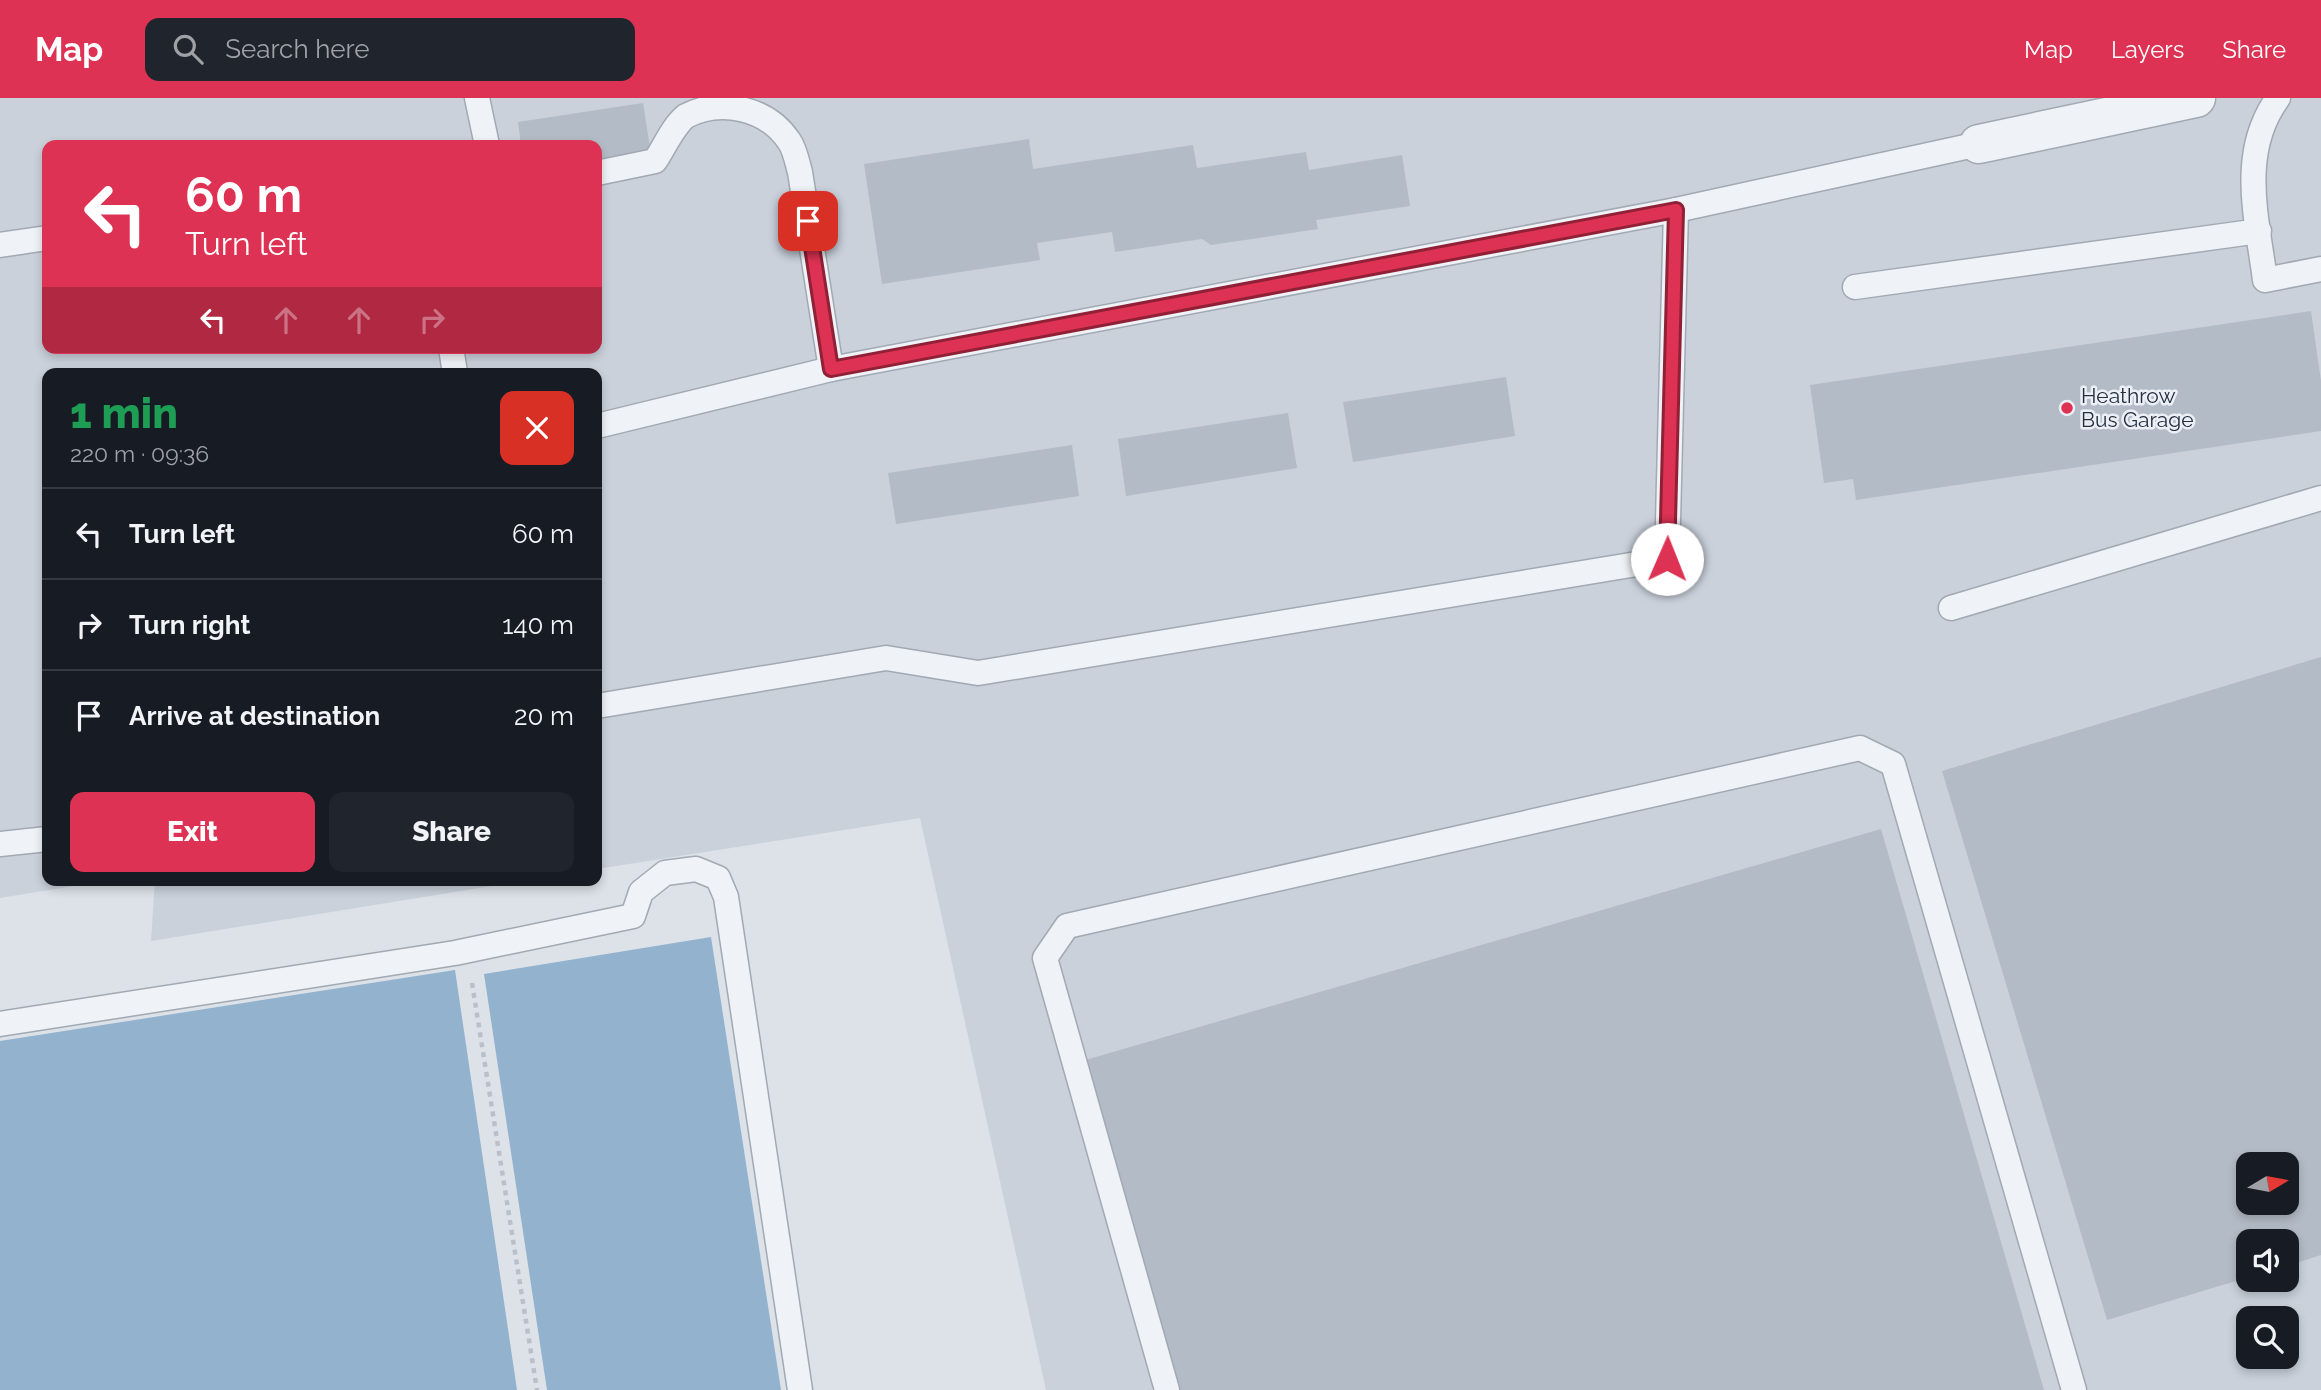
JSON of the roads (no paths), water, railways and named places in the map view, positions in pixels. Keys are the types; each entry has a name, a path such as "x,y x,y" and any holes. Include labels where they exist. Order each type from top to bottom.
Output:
{"street":[{"path":"1979,144 2196,98"}],"lane":[{"path":"477,98 485,140"},
{"path":"2278,98 2261,129 2251,172 2265,280 2321,268"},
{"path":"602,172 655,161 686,116 714,102 740,102 768,116 791,142 800,172 831,369"},
{"path":"602,425 831,369 1676,210 1979,144"},
{"path":"602,705 886,658 978,673 1667,559 1676,210"},
{"path":"1856,287 2259,232"},
{"path":"0,245 42,239"},
{"path":"1951,608 2321,498"},
{"path":"1167,1390 1045,958 1067,926 1860,748 1893,764 2074,1390"},
{"path":"0,844 42,840"},
{"path":"0,1024 467,950 634,916 641,892 665,873 696,869 718,878 726,897 800,1390"}],"water":[{"path":"711,937 781,1390 547,1390 484,974"},
{"path":"455,970 517,1390 0,1390 0,1041"}],"place":[{"name":"Heathrow Bus Garage","path":"2067,408"}]}
